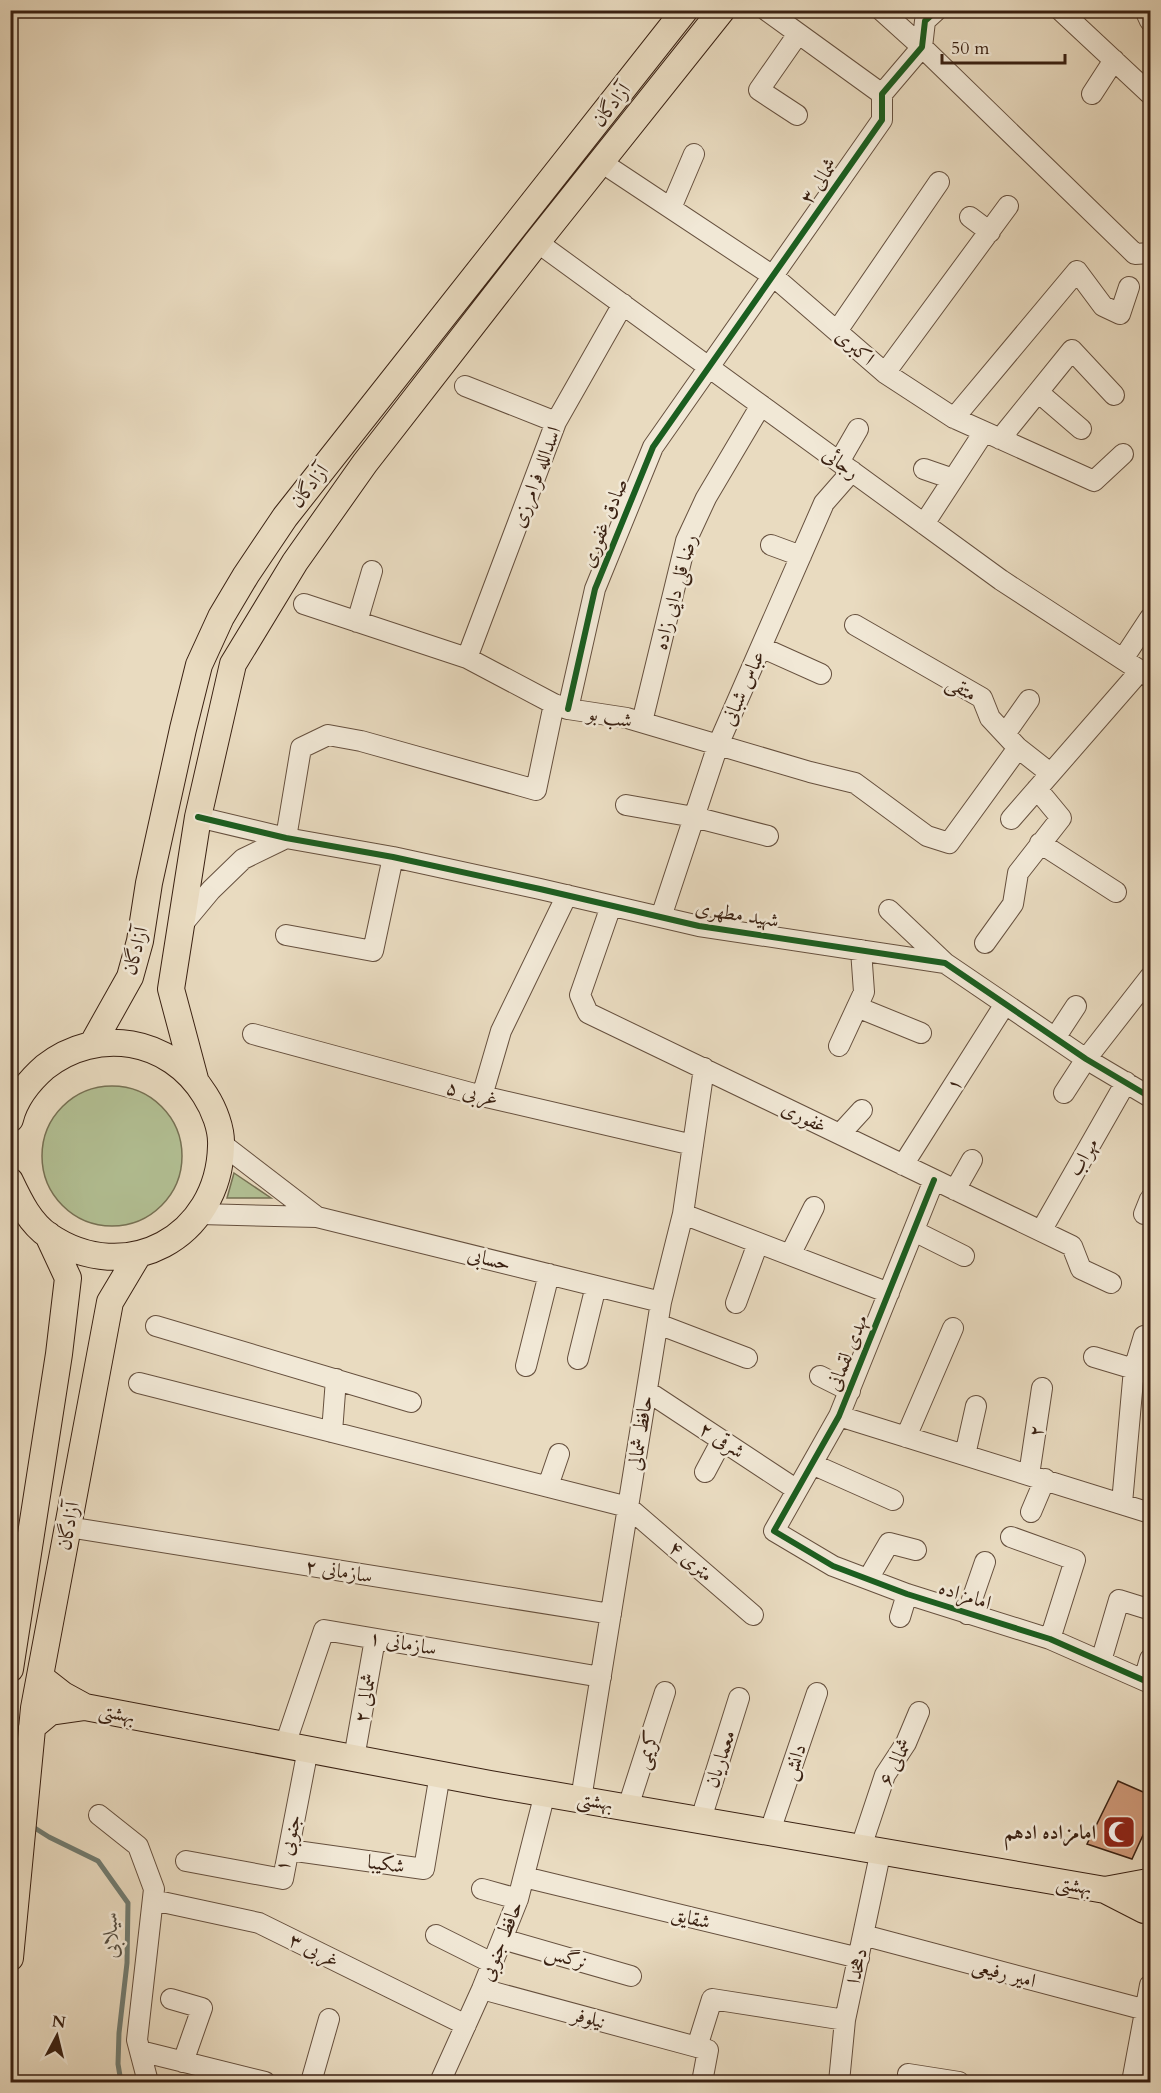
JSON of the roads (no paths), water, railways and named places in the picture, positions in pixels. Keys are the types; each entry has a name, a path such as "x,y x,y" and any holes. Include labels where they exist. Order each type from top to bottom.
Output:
{"main road":[{"name":"آزادگان","path":"93,1043 130,977 140,941 149,883 199,665 221,617 285,517 686,10"},
{"path":"10,1181 23,1209 48,1235 76,1250 106,1257 138,1255 162,1246 183,1232 200,1214 217,1181 222,1144 214,1109 195,1078 171,989 198,817 233,664 295,562 365,463 722,10"},
{"path":"515,226 537,242"},
{"path":"10,1119 13,1108 32,1078 59,1056 93,1043 130,1043 166,1055 195,1078"},
{"path":"10,1669 59,1354 68,1278 48,1235"},
{"name":"آزادگان","path":"10,1958 32,1727 40,1677 110,1302 138,1255"},
{"path":"40,1677 63,1695 85,1707"},
{"path":"32,1727 50,1712 85,1707"},
{"name":"بهشتی","path":"85,1707 545,1793 1106,1890"},
{"path":"1106,1890 1149,1880"},
{"path":"1147,1915 1143,1900 1144,1890 1149,1880"},
{"path":"1106,1890 1147,1915"}],"street":[{"path":"766,10 882,94 922,47 925,21 937,10"},
{"path":"880,10 922,47 1135,254 1150,253"},
{"path":"1060,10 1150,94"},
{"path":"1145,10 1150,21"},
{"path":"797,115 759,90 798,34"},
{"path":"1092,94 1113,60"},
{"name":"۳ شمالی","path":"708,366 882,120 882,94"},
{"path":"671,208 694,154"},
{"name":"اکبری","path":"601,162 773,276 885,373 954,418 1094,481 1123,454"},
{"path":"837,332 939,182"},
{"path":"885,373 1008,207"},
{"path":"970,218 990,232"},
{"name":"رجائی","path":"537,242 1001,580 1145,674"},
{"path":"954,418 1077,271 1103,306 1120,314 1129,287"},
{"name":"اسدالله فرامرزی","path":"466,658 556,422 623,304"},
{"path":"924,524 953,479 992,436 1038,392 1072,350 1114,395"},
{"name":"صادق غفوری","path":"561,706 595,589 653,447 708,366"},
{"path":"465,386 556,422"},
{"path":"1038,392 1081,429"},
{"name":"رضا قلی دایی زاده","path":"642,722 686,541 706,498 761,405"},
{"name":"عباس شبانی","path":"660,917 718,745 761,647 790,602 801,556 824,503 846,467 858,429"},
{"path":"924,470 953,479"},
{"path":"771,545 801,556"},
{"path":"357,622 372,571"},
{"name":"شب بو","path":"304,604 466,658 561,706 627,718 855,783 927,836 949,843 1012,741"},
{"path":"1123,659 1150,618"},
{"name":"متقی","path":"855,625 982,698 990,718 1012,741 1050,773"},
{"path":"761,647 821,674"},
{"path":"1011,819 1050,773 1145,674"},
{"path":"1012,741 1029,700"},
{"path":"181,926 211,890 243,859 286,838 300,748 328,735 361,741 536,790 561,706"},
{"path":"985,942 1013,904 1018,873 1061,818 1037,789"},
{"path":"626,805 694,818 768,836"},
{"name":"شهید مطهری","path":"198,817 286,838 393,857 699,926 945,963 1086,1059 1150,1096"},
{"path":"1040,843 1116,892"},
{"path":"286,935 373,951 393,857"},
{"path":"482,1096 501,1031 567,895"},
{"name":"غفوری","path":"611,906 580,994 588,1012 1072,1246 1081,1269 1111,1283"},
{"path":"889,910 945,963"},
{"path":"839,1046 864,992 861,950"},
{"path":"1064,1093 1086,1059 1150,977"},
{"name":"۱","path":"903,1165 1005,1004"},
{"path":"1056,1038 1076,1006"},
{"path":"857,1007 921,1033"},
{"name":"۵ غربی","path":"253,1034 482,1096 693,1145"},
{"name":"حافظ شمالی","path":"581,1799 661,1302 683,1214 704,1068"},
{"name":"مهراب","path":"1041,1231 1126,1082"},
{"path":"840,1134 862,1110"},
{"name":"حسابی","path":"222,1144 317,1217"},
{"path":"955,1190 972,1160"},
{"name":"مهدی لقمانی","path":"774,1531 839,1416 934,1180"},
{"path":"790,1255 814,1207"},
{"name":"حسابی","path":"200,1214 317,1217 661,1302"},
{"path":"683,1214 889,1293"},
{"path":"914,1231 964,1256"},
{"path":"736,1303 758,1243"},
{"path":"526,1366 549,1274"},
{"path":"578,1359 596,1286"},
{"path":"658,1324 747,1358"},
{"path":"156,1326 411,1402"},
{"path":"906,1437 953,1328"},
{"path":"1122,1503 1142,1371 1144,1336"},
{"path":"1094,1357 1142,1371"},
{"path":"820,1376 850,1391"},
{"path":"332,1432 336,1379"},
{"path":"139,1383 628,1507"},
{"name":"۲","path":"1031,1512 1037,1477 1042,1388"},
{"name":"۲ شرقی","path":"647,1391 797,1490"},
{"path":"965,1455 976,1406"},
{"name":"مهدی لقمانی","path":"839,1416 1150,1513"},
{"path":"705,1472 722,1440"},
{"path":"548,1486 559,1454"},
{"path":"812,1464 893,1500"},
{"name":"۴ متری","path":"628,1507 753,1615"},
{"name":"سازمانی ۲","path":"68,1527 611,1614"},
{"name":"امامزاده","path":"774,1531 833,1566 967,1614 1050,1638 1147,1682"},
{"path":"1011,1537 1075,1560 1050,1638"},
{"path":"868,1580 890,1543 916,1550"},
{"path":"967,1614 985,1562"},
{"path":"900,1617 907,1594"},
{"path":"1101,1661 1119,1600 1148,1609"},
{"name":"سازمانی ۱","path":"296,1747 324,1630 601,1677"},
{"name":"شمالی ۲","path":"354,1758 375,1639"},
{"path":"1147,1682 1150,1659"},
{"name":"کریمی","path":"628,1807 665,1692"},
{"name":"دانش","path":"770,1831 817,1693"},
{"name":"معماریان","path":"701,1819 739,1698"},
{"name":"شمالی ۶","path":"871,1849 885,1775 906,1743 919,1712"},
{"name":"۱ جنوبی","path":"186,1861 283,1880 289,1850 296,1747"},
{"name":"شکیبا","path":"289,1850 424,1869 440,1774"},
{"name":"حافظ جنوبی","path":"440,2082 482,1989 518,1899 545,1793"},
{"path":"99,1815 138,1846 154,1889 137,2040 148,2082"},
{"name":"دهخدا","path":"838,2082 845,2020 863,1935 871,1849"},
{"name":"شقایق","path":"524,1877 859,1958"},
{"path":"482,1889 518,1899"},
{"name":"۳ غربی","path":"153,1900 259,1923 466,2025"},
{"path":"436,1935 492,1963"},
{"name":"امیر رفیعی","path":"863,1935 1146,2010"},
{"name":"نرگس","path":"502,1939 631,1976"},
{"path":"1132,2082 1150,1985"},
{"name":"نیلوفر","path":"482,1989 697,2047"},
{"path":"171,1999 202,2008 183,2062"},
{"path":"702,2082 708,2050 697,2047 712,1999 845,2020"},
{"path":"311,2082 329,2019"},
{"path":"140,2051 265,2082"},
{"path":"908,2074 958,2082"}],"waterway":[{"name":"سیلابی","path":"30,1825 98,1861 128,1903 127,1963 119,2033 118,2064 121,2082"}],"place":[{"name":"امامزاده ادهم","path":"1119,1832"}]}
